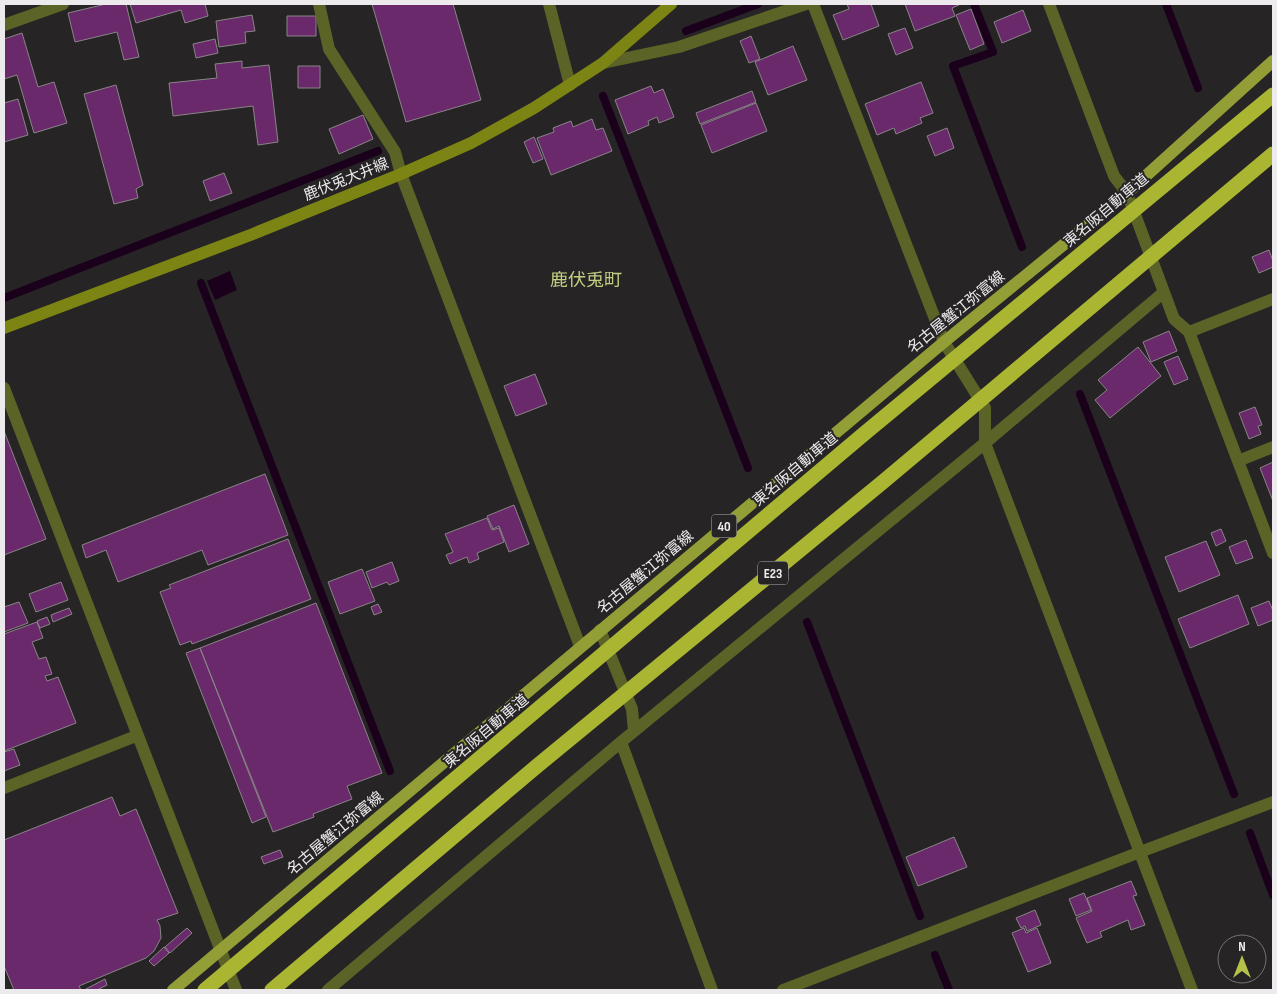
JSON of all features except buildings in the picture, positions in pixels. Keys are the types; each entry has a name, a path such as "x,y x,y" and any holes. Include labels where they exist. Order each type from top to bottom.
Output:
{"highway":[{"name":"東名阪自動車道","path":"205,990 865,433 1273,95"},
{"name":"E23","path":"272,990 537,766 884,481 1273,154"}],"main road":[{"name":"鹿伏兎大井線","path":"4,328 254,234 401,174 471,143 534,108 603,64 671,4"},
{"name":"名古屋蟹江弥富線","path":"173,990 580,646 944,342 1127,193 1273,61"}],"street":[{"path":"4,26 63,4"},
{"path":"319,4 329,49 395,152 401,174 580,646"},
{"path":"549,4 570,85"},
{"path":"603,64 680,47 806,4"},
{"path":"813,4 944,342 985,408 985,443 1192,990"},
{"path":"1049,4 1114,176 1127,193 1174,319 1189,332 1273,553"},
{"path":"328,990 634,731 985,443 1164,292"},
{"path":"1189,332 1273,299"},
{"path":"4,388 136,736 236,990"},
{"path":"1238,461 1273,447"},
{"path":"600,630 632,709 634,731"},
{"path":"4,788 136,736"},
{"path":"622,742 712,990"},
{"path":"783,990 1273,802"}],"shaded area":[{"path":"230,271 237,290 215,300 207,281"}],"waterway":[{"path":"686,31 758,4"},
{"path":"974,4 993,52 953,66 1022,247"},
{"path":"1166,4 1198,88"},
{"path":"603,96 748,468"},
{"path":"4,298 378,151"},
{"path":"201,283 390,771"},
{"path":"1080,394 1234,794"},
{"path":"807,622 920,916"},
{"path":"1250,833 1273,895"},
{"path":"935,955 949,990"}],"district":[{"name":"鹿伏兎町","path":"586,280"}]}
